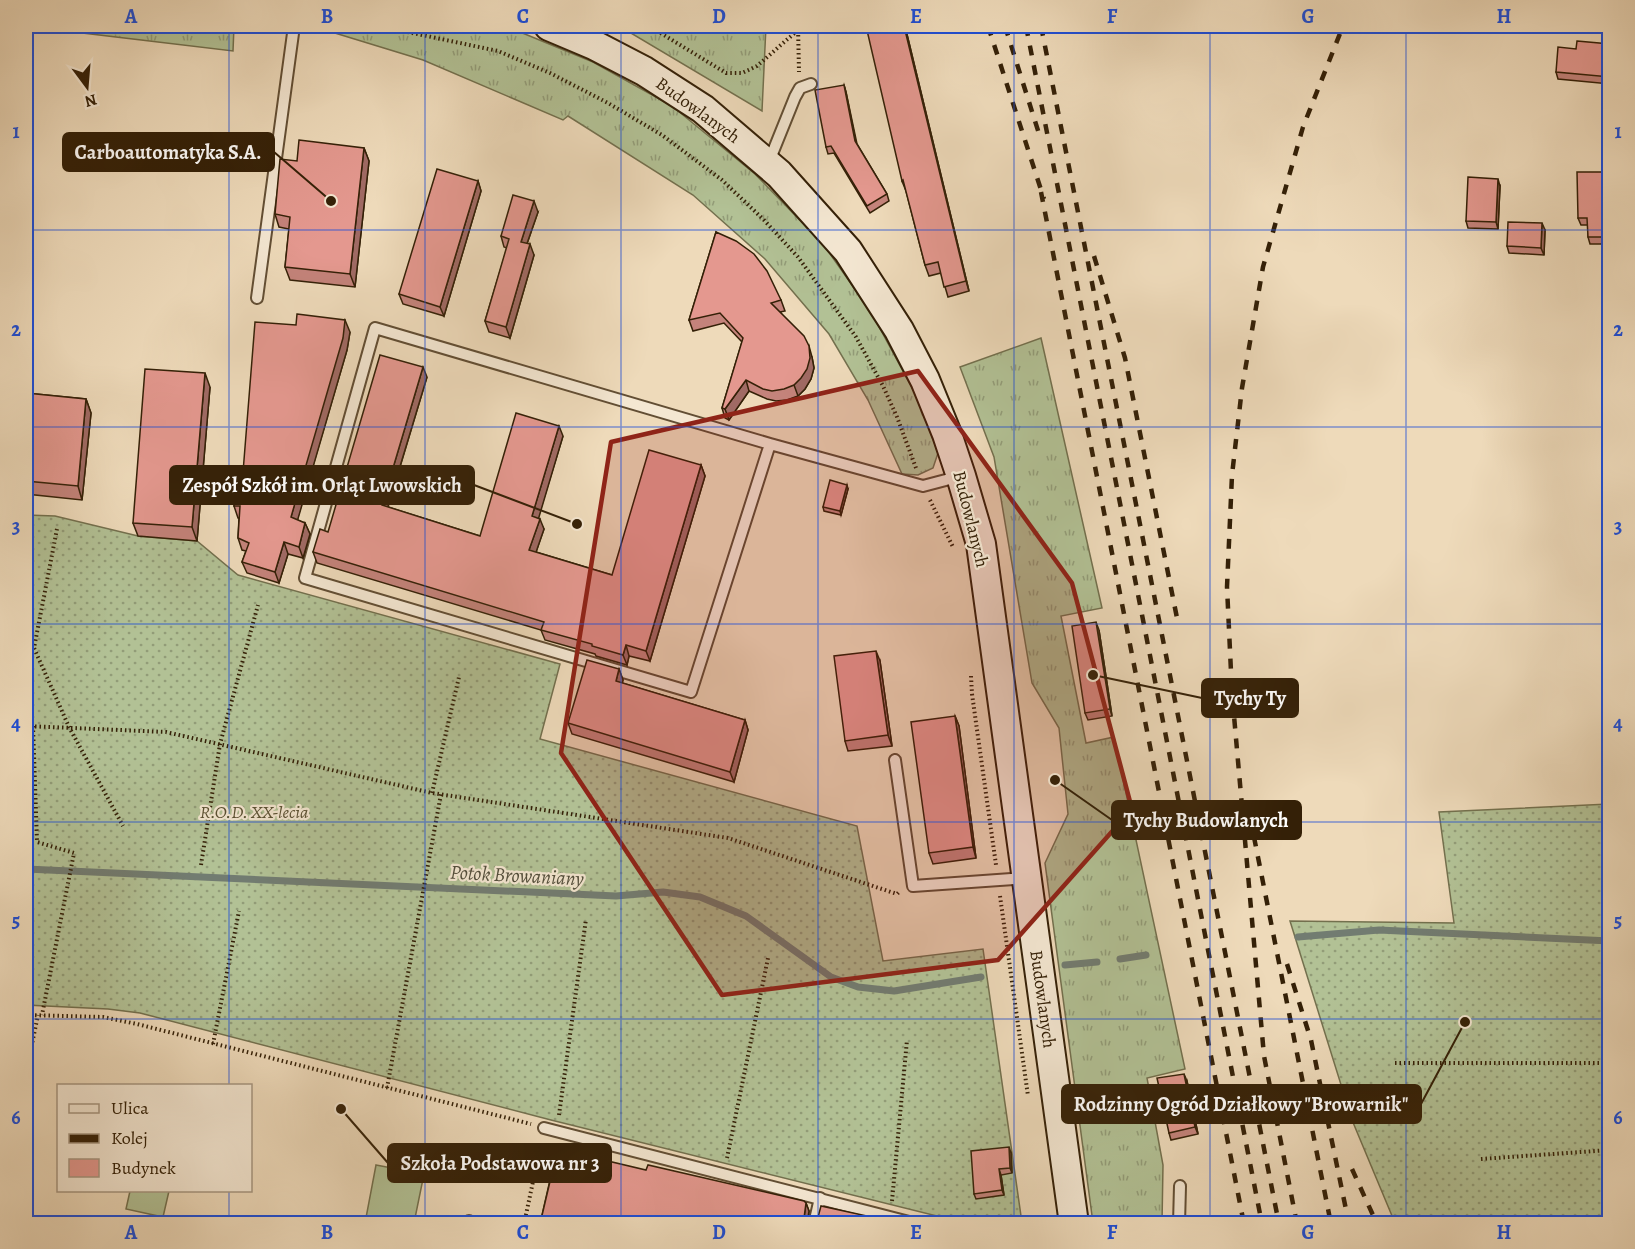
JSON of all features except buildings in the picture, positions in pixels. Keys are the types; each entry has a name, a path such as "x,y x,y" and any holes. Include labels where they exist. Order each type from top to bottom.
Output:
{"street":[{"name":"Budowlanych","path":"549,26 594,45 644,71 703,109 779,174 849,250 899,330 925,381 947,434 981,544 1074,1224"}],"lane":[{"path":"257,298 294,26"},
{"path":"768,164 795,96 800,88 811,84"},
{"path":"770,444 691,692 305,578 375,328 770,444 923,486 961,476"},
{"path":"895,760 913,886 1027,878"},
{"path":"544,1128 917,1224"},
{"path":"1179,1224 1180,1186"},
{"path":"814,1224 820,1198"}],"path":[{"path":"354,26 384,27 498,51 550,73 608,103 662,135 722,180 798,257 856,337 883,386 923,486 955,550"},
{"path":"649,26 726,73 742,73 757,66 798,28"},
{"path":"798,28 800,88"},
{"path":"57,529 34,648 69,728 123,826"},
{"path":"201,865 220,744 258,605"},
{"path":"432,792 459,677"},
{"path":"26,726 166,732 441,794 728,838 897,894 913,886"},
{"path":"26,1073 74,853 37,842 33,726"},
{"path":"387,1088 441,794"},
{"path":"998,880 1029,1105"},
{"path":"213,1044 239,911"},
{"path":"556,1131 586,919"},
{"path":"724,1173 768,958"},
{"path":"26,1015 103,1017 544,1128 524,1224"},
{"path":"890,1216 907,1040"},
{"path":"1395,1063 1610,1063"},
{"path":"1481,1159 1610,1150"}],"highlighted area":[{"path":"918,371 1072,583 1132,809 998,960 722,995 561,753 611,442"}],"green space":[{"path":"66,26 234,26 233,51 66,31"},
{"path":"312,26 495,26 520,32 593,62 672,106 755,174 823,244 871,312 918,399 938,453 933,468 918,475 902,474 868,400 829,334 765,259 693,195 568,116 563,120 423,60"},
{"path":"619,26 766,26 762,111"},
{"path":"1041,338 1102,608 1061,616 1086,743 1114,737 1185,1069 1147,1078 1163,1165 1162,1223 1093,1223 1045,863 1068,814 1059,728 1032,683 994,457 960,367"},
{"name":"R.O.D. XX-lecia","path":"26,515 55,516 138,536 197,541 238,575 560,664 540,739 857,826 883,961 983,949 1022,1223 965,1223 551,1120 140,1013 26,1005"},
{"path":"1609,804 1609,1223 1395,1223 1352,1120 1290,921 1454,923 1439,812"},
{"path":"376,1165 424,1174 414,1223 365,1223"},
{"path":"130,1192 169,1192 163,1217 126,1209"}],"waterway":[{"name":"Potok Browaniany","path":"26,869 616,896 663,892 700,897 746,916 831,977 858,987 894,991 981,977"},
{"path":"1298,937 1379,930 1610,941"},
{"name":"Potok Browaniany","path":"1120,959 1146,955"},
{"name":"Potok Browaniany","path":"1065,965 1097,962"}],"railway":[{"path":"988,26 1044,199"},
{"path":"1005,26 1041,140"},
{"path":"1026,26 1262,1224"},
{"path":"1041,26 1279,1224"},
{"path":"1297,1224 1264,1056 1232,693 1227,587 1232,475 1242,388 1263,267 1303,127 1343,26"},
{"path":"1041,192 1244,1224"},
{"path":"1094,256 1125,358 1178,623"},
{"path":"1250,817 1331,1224"},
{"path":"1287,964 1311,1040 1349,1224"},
{"path":"1352,1169 1377,1224"}],"place":[{"name":"Carboautomatyka S.A.","path":"331,201"},
{"name":"Zespół Szkół im. Orląt Lwowskich","path":"577,524"},
{"name":"Tychy Ty","path":"1093,675"},
{"name":"Tychy Budowlanych","path":"1055,780"},
{"name":"Rodzinny Ogród Działkowy \"Browarnik\"","path":"1465,1022"},
{"name":"Szkoła Podstawowa nr 3","path":"341,1109"}]}
